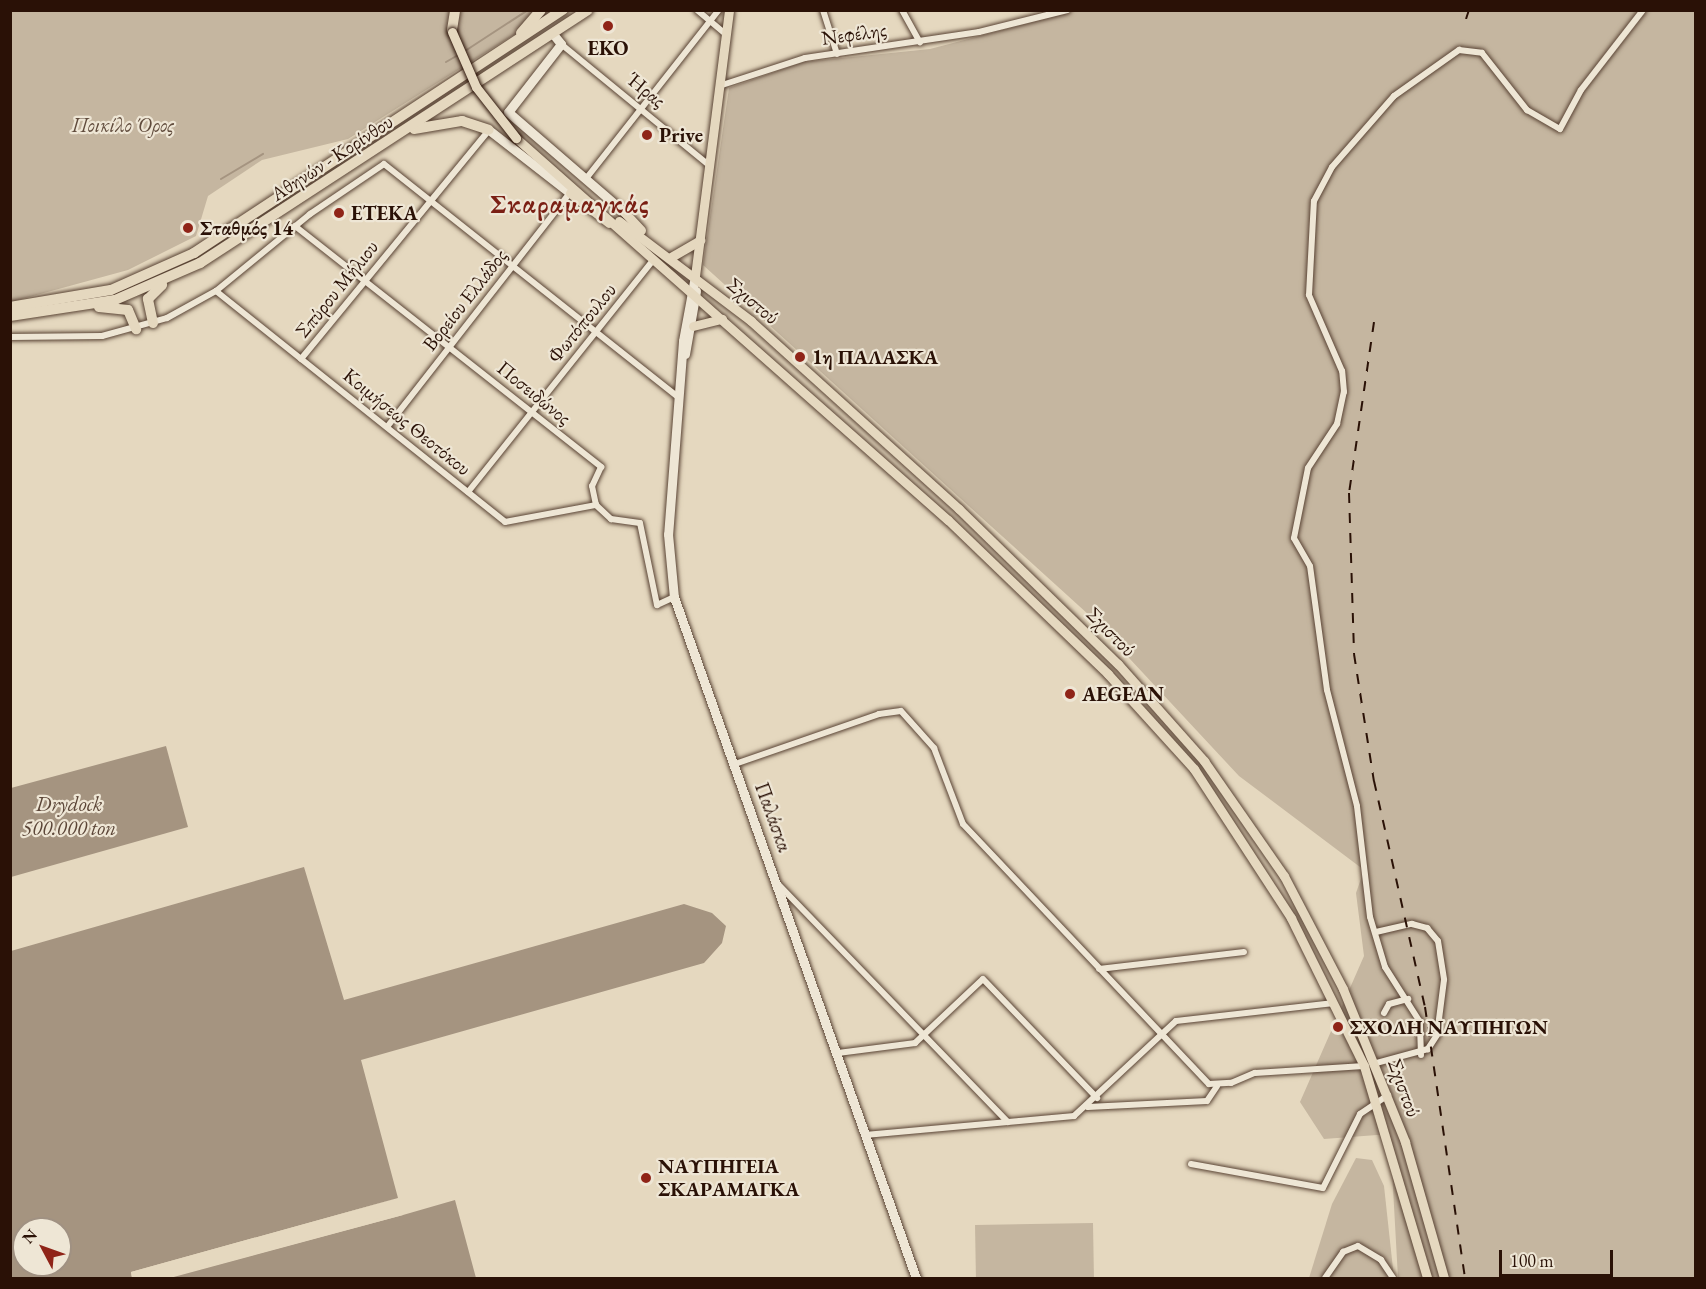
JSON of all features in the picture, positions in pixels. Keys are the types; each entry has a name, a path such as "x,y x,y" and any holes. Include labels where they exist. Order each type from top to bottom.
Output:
{"highway":[{"path":"452,31 456,10"},
{"path":"491,60 541,10"},
{"name":"Αθηνών - Κορίνθου","path":"10,307 111,290 194,254 564,10"},
{"name":"Αθηνών - Κορίνθου","path":"10,316 87,307 174,276 244,237 588,10"},
{"path":"407,130 462,121 489,130"},
{"path":"153,323 148,299 174,276"},
{"path":"87,307 126,309 136,329"}],"main road":[{"name":"Σχιστού","path":"450,10 452,31 472,81 516,138 602,210 644,251 693,292 1026,593 1169,741 1252,852 1335,1002 1377,1101 1427,1278"},
{"path":"695,276 729,10"},
{"path":"570,193 644,251"},
{"name":"Σχιστού","path":"602,210 651,241 695,276 959,509 1179,731 1299,902 1376,1063 1388,1095 1443,1278"},
{"path":"626,214 651,241"},
{"path":"670,256 700,240"},
{"path":"693,326 722,319"}],"street":[{"path":"697,10 726,34"},
{"path":"584,181 719,10"},
{"path":"823,10 837,54"},
{"path":"902,10 920,42"},
{"name":"Νεφέλης","path":"719,86 788,62 920,42 1067,10"},
{"path":"1421,1055 1423,1034 1408,999 1385,967 1376,932 1357,806 1325,681 1310,566 1294,538 1308,468 1337,424 1344,399 1342,371 1309,295 1317,192 1394,96 1459,50 1482,53 1527,110 1560,129 1581,90 1642,10"},
{"name":"Ήρας","path":"553,34 561,44 709,165"},
{"path":"561,44 508,112 584,181 626,214"},
{"path":"489,130 570,193"},
{"name":"Σπύρου Μήλιου","path":"301,359 489,130"},
{"path":"10,338 75,339 136,329 153,323 216,291 295,226 384,164 680,398"},
{"name":"Βορείου Ελλάδος","path":"387,427 570,193"},
{"name":"Ποσειδώνος","path":"295,226 601,467 592,486 596,505"},
{"name":"Φωτόπουλου","path":"468,492 654,259"},
{"name":"Παλάσκα","path":"695,276 684,356 668,548 674,597 778,884 916,1278"},
{"name":"Κοιμήσεως Θεοτόκου","path":"216,291 510,523 596,505"},
{"name":"Παλάσκα","path":"684,356 693,326 693,292"},
{"path":"596,505 611,519 640,523 657,605 674,597"},
{"path":"735,764 879,714 901,711 934,748 963,824 1099,969 1162,1031 1209,1084 1217,1086 1255,1073 1364,1066"},
{"path":"778,884 1008,1122"},
{"path":"1376,932 1419,924 1438,941 1444,980 1437,1035 1421,1055 1376,1063"},
{"path":"1099,969 1244,952"},
{"path":"838,1053 915,1043 983,979 1097,1098"},
{"path":"1384,1013 1389,1004 1408,999"},
{"path":"865,1135 1074,1116 1088,1107 1162,1031 1176,1021 1335,1002"},
{"path":"1088,1107 1208,1101 1217,1086"},
{"path":"1191,1164 1323,1188 1360,1114 1388,1095"},
{"path":"1325,1278 1343,1252 1358,1246 1381,1260 1394,1278"}],"green space":[{"name":"Ποικίλο Όρος","path":"10,11 552,11 348,139 262,160 208,196 196,236 128,270 11,302"},
{"path":"1075,11 1695,11 1695,1278 1398,1278 1390,1134 1324,1139 1300,1102 1364,956 1356,893 1364,870 1239,776 1089,615 703,265 729,88 803,62 930,49"},
{"path":"1356,1158 1372,1160 1384,1186 1394,1278 1309,1278 1332,1204"},
{"path":"1093,1223 1094,1278 976,1278 975,1225"}],"water":[{"name":"Drydock 500.000 ton","path":"166,746 188,827 11,877 11,788"},
{"path":"304,867 344,1000 684,904 712,913 726,926 722,943 704,963 361,1060 398,1198 131,1272 132,1278 11,1278 11,951"},
{"path":"455,1200 476,1278 170,1278 403,1215"}],"pier":[{"path":"398,1198 134,1274 132,1278 131,1272"},
{"path":"402,1212 403,1215 167,1278 169,1276"}],"waterway":[{"path":"465,51 528,10"},
{"path":"446,62 460,54"},
{"path":"221,179 263,154"}],"railway":[{"path":"1466,19 1469,10"},
{"path":"1374,322 1349,493 1354,654 1374,781 1425,1007 1465,1278"}],"place":[{"name":"EKO","path":"608,26"},
{"name":"Prive","path":"647,135"},
{"name":"ETEKA","path":"339,213"},
{"name":"Σταθμός 14","path":"188,228"},
{"name":"1η ΠΑΛΑΣΚΑ","path":"800,357"},
{"name":"AEGEAN","path":"1070,694"},
{"name":"ΣΧΟΛΗ ΝΑΥΠΗΓΩΝ","path":"1338,1027"},
{"name":"ΝΑΥΠΗΓΕΙΑ ΣΚΑΡΑΜΑΓΚΑ","path":"646,1178"}],"district":[{"name":"Σκαραμαγκάς","path":"570,205"}]}
